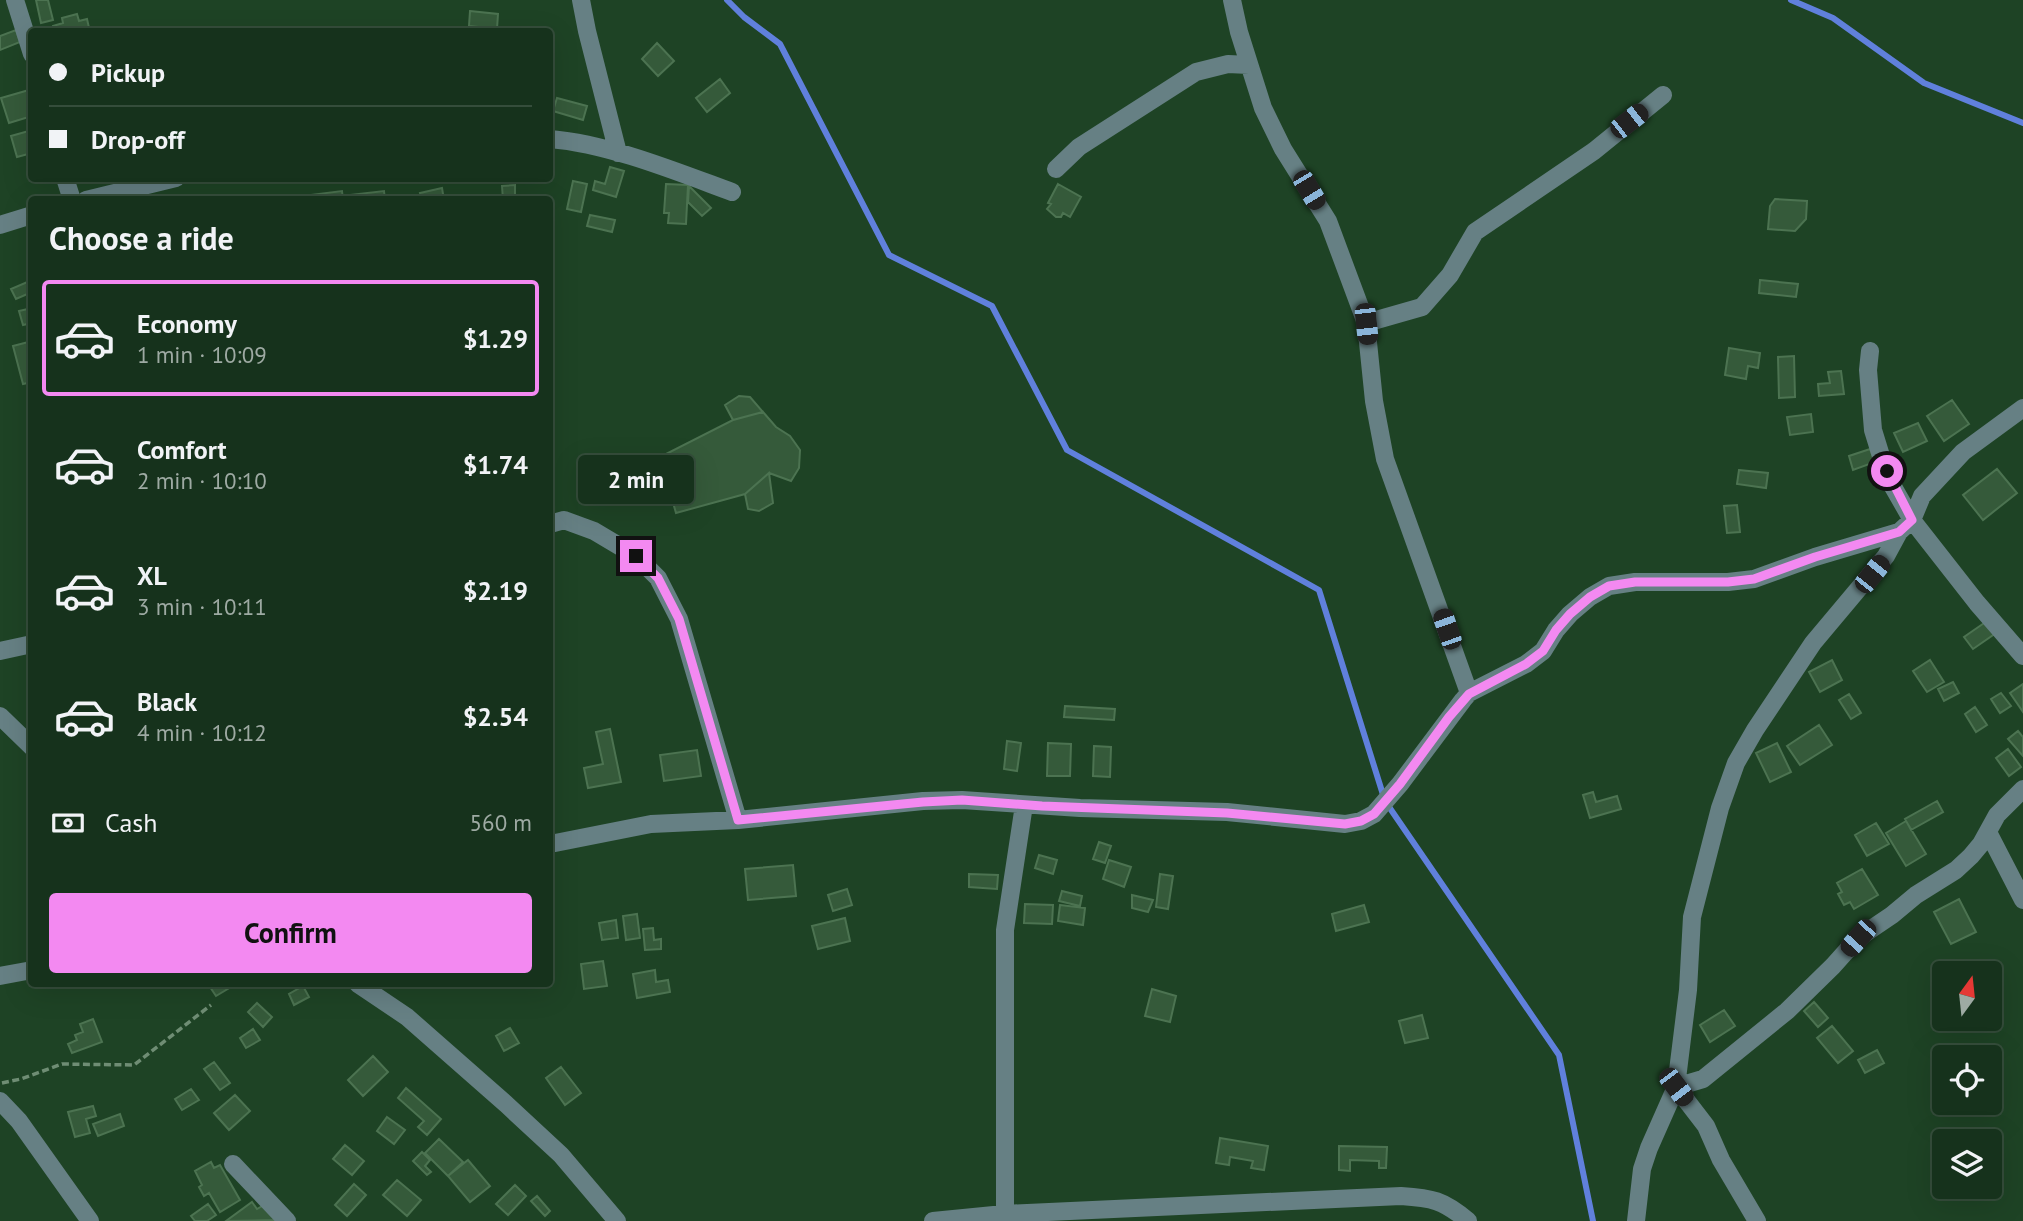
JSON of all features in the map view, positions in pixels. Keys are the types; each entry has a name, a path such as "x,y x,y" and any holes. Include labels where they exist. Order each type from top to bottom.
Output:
{"street":[{"path":"15,0 28,41"},
{"path":"582,0 587,31 618,153"},
{"path":"1231,0 1263,108 1283,149 1328,222 1366,324 1374,401 1385,459 1469,694"},
{"path":"1056,169 1079,146 1196,72 1228,64 1250,65"},
{"path":"1366,324 1422,307 1450,275 1475,232 1594,151 1663,95"},
{"path":"553,139 618,153 732,192"},
{"path":"102,196 160,182"},
{"path":"0,225 28,216"},
{"path":"1870,351 1868,370 1873,430 1905,526 2023,656"},
{"path":"1636,1221 1642,1170 1676,1087 1688,990 1692,916 1720,808 1736,762 1813,643 1886,556 1922,496 1962,452 2023,408"},
{"path":"553,523 564,520 594,531 636,556 658,578 679,619 738,820"},
{"path":"553,843 651,824 738,820 949,800 1227,813 1345,824 1361,821 1374,814 1400,784 1469,694 1526,664 1543,651 1570,614 1590,597 1609,586 1635,582 1728,582 1754,579 1905,526"},
{"path":"0,651 28,645"},
{"path":"0,716 28,743"},
{"path":"1676,1087 1703,1079 1806,992 1858,938 1964,863 1976,850 1997,815 2023,789"},
{"path":"1004,1217 1005,930 1024,805"},
{"path":"1988,832 2023,900"},
{"path":"0,976 28,971"},
{"path":"362,987 407,1017 561,1155 617,1221"},
{"path":"1676,1087 1706,1126 1721,1160 1757,1221"},
{"path":"0,1101 19,1121 90,1221"},
{"path":"233,1164 287,1221"},
{"path":"933,1221 1401,1196 1433,1199 1454,1209 1468,1221"}],"path":[{"path":"0,1084 62,1064 134,1065 211,1005"}],"building":[{"path":"36,0 48,0 53,20 41,23"},
{"path":"470,11 498,14 497,28 469,26"},
{"path":"77,14 79,21 87,19 89,28 53,28 63,23 62,18"},
{"path":"16,30 20,42 0,50 0,36"},
{"path":"657,43 674,61 658,76 642,59"},
{"path":"720,79 730,93 707,112 696,98"},
{"path":"28,90 28,117 9,123 1,98"},
{"path":"557,98 587,106 583,120 553,111"},
{"path":"28,131 28,154 17,157 11,136"},
{"path":"610,167 624,171 616,197 593,190 595,181 605,184"},
{"path":"573,181 587,184 581,212 567,209"},
{"path":"666,184 688,185 686,224 668,223 669,213 664,213"},
{"path":"1058,184 1081,197 1070,217 1063,213 1061,217 1056,217 1047,209"},
{"path":"515,185 515,196 503,196 502,186"},
{"path":"689,186 711,208 702,216 688,202"},
{"path":"442,188 443,196 421,196 420,193"},
{"path":"342,191 343,196 310,196"},
{"path":"384,191 385,196 349,196"},
{"path":"1775,199 1807,201 1806,219 1795,231 1768,229 1770,206"},
{"path":"590,215 615,220 612,232 587,226"},
{"path":"1760,280 1798,284 1796,297 1759,293"},
{"path":"28,282 28,294 16,299 11,289"},
{"path":"28,309 28,324 23,325 19,311"},
{"path":"28,342 28,383 23,384 13,346"},
{"path":"1729,348 1760,353 1758,368 1748,366 1746,379 1725,375"},
{"path":"1794,356 1795,397 1779,398 1778,357"},
{"path":"1841,371 1844,394 1819,396 1818,384 1830,383 1828,372"},
{"path":"739,396 750,397 763,412 733,420 725,405"},
{"path":"1952,400 1969,424 1944,441 1927,416"},
{"path":"763,412 776,427 790,436 800,450 799,468 791,481 769,473 745,494 676,513 660,457 733,420"},
{"path":"1811,414 1813,432 1790,435 1787,417"},
{"path":"1918,423 1927,441 1903,452 1894,433"},
{"path":"1870,449 1875,462 1853,470 1849,456"},
{"path":"617,461 627,481 590,498 580,479"},
{"path":"1997,469 2017,493 1983,520 1963,495"},
{"path":"1739,470 1768,473 1766,488 1737,484"},
{"path":"769,473 773,503 759,511 748,509 745,494"},
{"path":"1737,505 1740,532 1727,533 1724,506"},
{"path":"1987,621 1996,633 1973,649 1964,637"},
{"path":"1832,660 1842,680 1820,692 1809,672"},
{"path":"1930,660 1944,682 1927,692 1913,671"},
{"path":"1953,682 1959,693 1944,701 1938,689"},
{"path":"2023,684 2023,712 2010,693"},
{"path":"2001,693 2011,706 2000,713 1991,699"},
{"path":"1849,694 1861,713 1851,719 1839,700"},
{"path":"1065,706 1115,709 1114,720 1064,717"},
{"path":"1975,707 1987,725 1976,732 1965,714"},
{"path":"1819,725 1832,745 1800,765 1787,746"},
{"path":"610,729 621,782 588,788 584,768 603,764 596,732"},
{"path":"2018,731 2023,737 2023,756 2008,739"},
{"path":"1007,741 1021,743 1017,771 1004,769"},
{"path":"1048,743 1071,744 1070,776 1047,776"},
{"path":"1777,743 1791,772 1770,782 1756,753"},
{"path":"1094,746 1111,747 1110,777 1093,776"},
{"path":"2008,749 2021,767 2009,776 1996,758"},
{"path":"697,750 701,776 664,781 660,755"},
{"path":"1593,792 1596,802 1617,796 1621,809 1590,818 1583,795"},
{"path":"1937,801 1943,812 1911,830 1905,819"},
{"path":"1906,821 1926,854 1906,866 1886,833"},
{"path":"1876,823 1889,844 1867,856 1855,835"},
{"path":"1099,842 1111,846 1105,863 1093,859"},
{"path":"1039,855 1057,860 1053,874 1035,868"},
{"path":"1109,860 1131,867 1124,887 1103,879"},
{"path":"793,865 796,896 748,900 745,869"},
{"path":"1862,869 1878,895 1854,909 1850,902 1844,905 1838,894 1842,892 1837,883"},
{"path":"969,874 998,875 997,889 969,887"},
{"path":"1160,874 1173,876 1168,909 1156,907"},
{"path":"847,889 852,905 833,911 828,895"},
{"path":"1062,891 1082,896 1080,906 1059,901"},
{"path":"1132,895 1153,900 1148,912 1132,908"},
{"path":"1959,899 1976,932 1951,944 1934,912"},
{"path":"1025,904 1053,905 1052,924 1024,923"},
{"path":"1060,905 1085,908 1083,925 1058,921"},
{"path":"1364,905 1369,922 1336,931 1332,914"},
{"path":"637,914 640,938 626,940 623,916"},
{"path":"845,918 850,941 818,949 812,926"},
{"path":"616,920 618,938 602,940 599,923"},
{"path":"653,928 654,940 661,939 661,949 645,950 643,929"},
{"path":"603,961 607,986 584,989 581,964"},
{"path":"655,970 656,982 668,980 670,992 637,998 633,974"},
{"path":"210,987 231,987 216,996"},
{"path":"304,987 309,997 294,1005 289,994"},
{"path":"1152,989 1176,996 1170,1022 1145,1016"},
{"path":"1814,1002 1828,1018 1818,1027 1804,1011"},
{"path":"257,1003 272,1017 263,1027 248,1012"},
{"path":"1724,1010 1735,1026 1710,1042 1700,1025"},
{"path":"1422,1015 1428,1038 1405,1043 1399,1021"},
{"path":"93,1019 102,1042 72,1053 68,1044 77,1040 75,1035 83,1032 80,1024"},
{"path":"1832,1026 1853,1051 1838,1063 1817,1038"},
{"path":"510,1028 519,1043 504,1051 496,1036"},
{"path":"253,1029 260,1040 246,1048 240,1038"},
{"path":"1877,1050 1884,1063 1865,1073 1858,1060"},
{"path":"373,1056 388,1072 363,1096 348,1080"},
{"path":"214,1062 230,1083 220,1090 204,1069"},
{"path":"561,1067 581,1093 565,1105 546,1078"},
{"path":"406,1088 441,1119 427,1135 418,1127 424,1121 398,1098"},
{"path":"191,1089 199,1100 182,1110 175,1099"},
{"path":"235,1095 250,1111 229,1130 214,1113"},
{"path":"93,1106 96,1116 86,1119 90,1133 75,1137 68,1112"},
{"path":"120,1114 124,1126 98,1136 93,1124"},
{"path":"387,1117 405,1130 394,1144 377,1131"},
{"path":"1220,1138 1268,1146 1264,1170 1251,1168 1253,1161 1230,1157 1229,1165 1216,1163"},
{"path":"439,1139 463,1162 448,1176 425,1153"},
{"path":"345,1145 364,1161 352,1175 333,1159"},
{"path":"1339,1146 1387,1147 1386,1168 1379,1168 1379,1161 1350,1160 1350,1171 1339,1170"},
{"path":"422,1152 430,1160 425,1166 431,1172 427,1175 413,1161"},
{"path":"468,1160 490,1186 470,1202 448,1176"},
{"path":"211,1162 214,1168 220,1165 240,1200 220,1212 209,1193 204,1196 195,1171"},
{"path":"397,1180 421,1200 407,1216 383,1195"},
{"path":"354,1184 366,1195 347,1216 335,1205"},
{"path":"515,1185 526,1196 508,1215 496,1204"},
{"path":"537,1196 550,1211 545,1216 531,1201"},
{"path":"252,1202 257,1209 264,1205 276,1220 226,1221"},
{"path":"208,1204 216,1215 207,1221 195,1221 191,1216"}],"waterway":[{"path":"727,0 744,17 780,44 889,255 992,306 1067,450 1319,590 1385,801 1559,1055 1593,1221"},
{"path":"1791,0 1833,18 1924,83 2023,123"}],"route":[{"path":"636,556 658,578 679,619 738,820 962,800 1227,813 1345,824 1361,821 1374,814 1469,694 1526,664 1543,651 1570,614 1590,597 1609,586 1635,582 1728,582 1754,579 1815,557 1899,532 1912,520 1887,471"}]}
